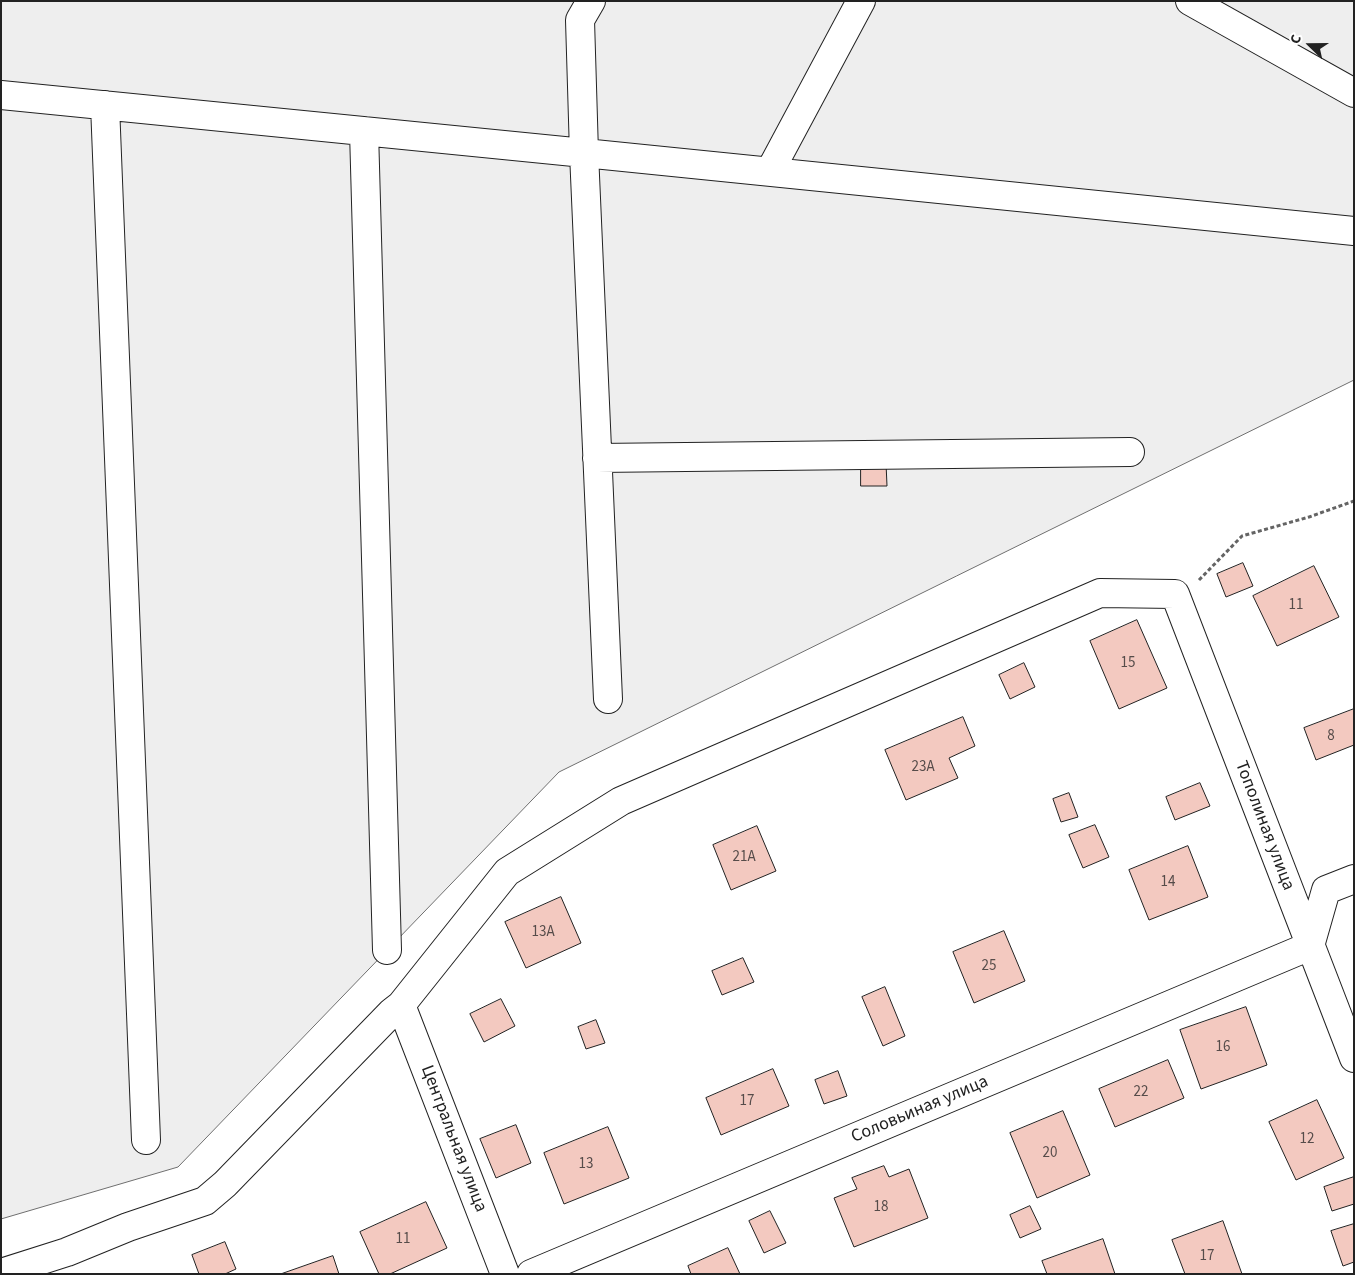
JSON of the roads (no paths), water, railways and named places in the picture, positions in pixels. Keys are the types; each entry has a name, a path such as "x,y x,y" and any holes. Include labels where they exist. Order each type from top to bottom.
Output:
{"street":[{"path":"591,1 580,20 608,699"},
{"path":"770,172 861,1"},
{"path":"1190,1 1354,93"},
{"path":"1,95 584,152 1354,231"},
{"path":"105,106 146,1140"},
{"path":"364,131 388,950"},
{"path":"597,458 1130,452"},
{"name":"Тополиная улица","path":"401,1005 507,872 621,801 1100,593 1175,594 1354,1058"},
{"path":"1310,946 1326,890 1354,879"},
{"name":"Соловьиная улица","path":"531,1274 1310,946"},
{"path":"1,1273 67,1252 128,1226 204,1201 225,1184 392,1012 401,1005"},
{"name":"Центральная улица","path":"401,1005 505,1274"}]}
